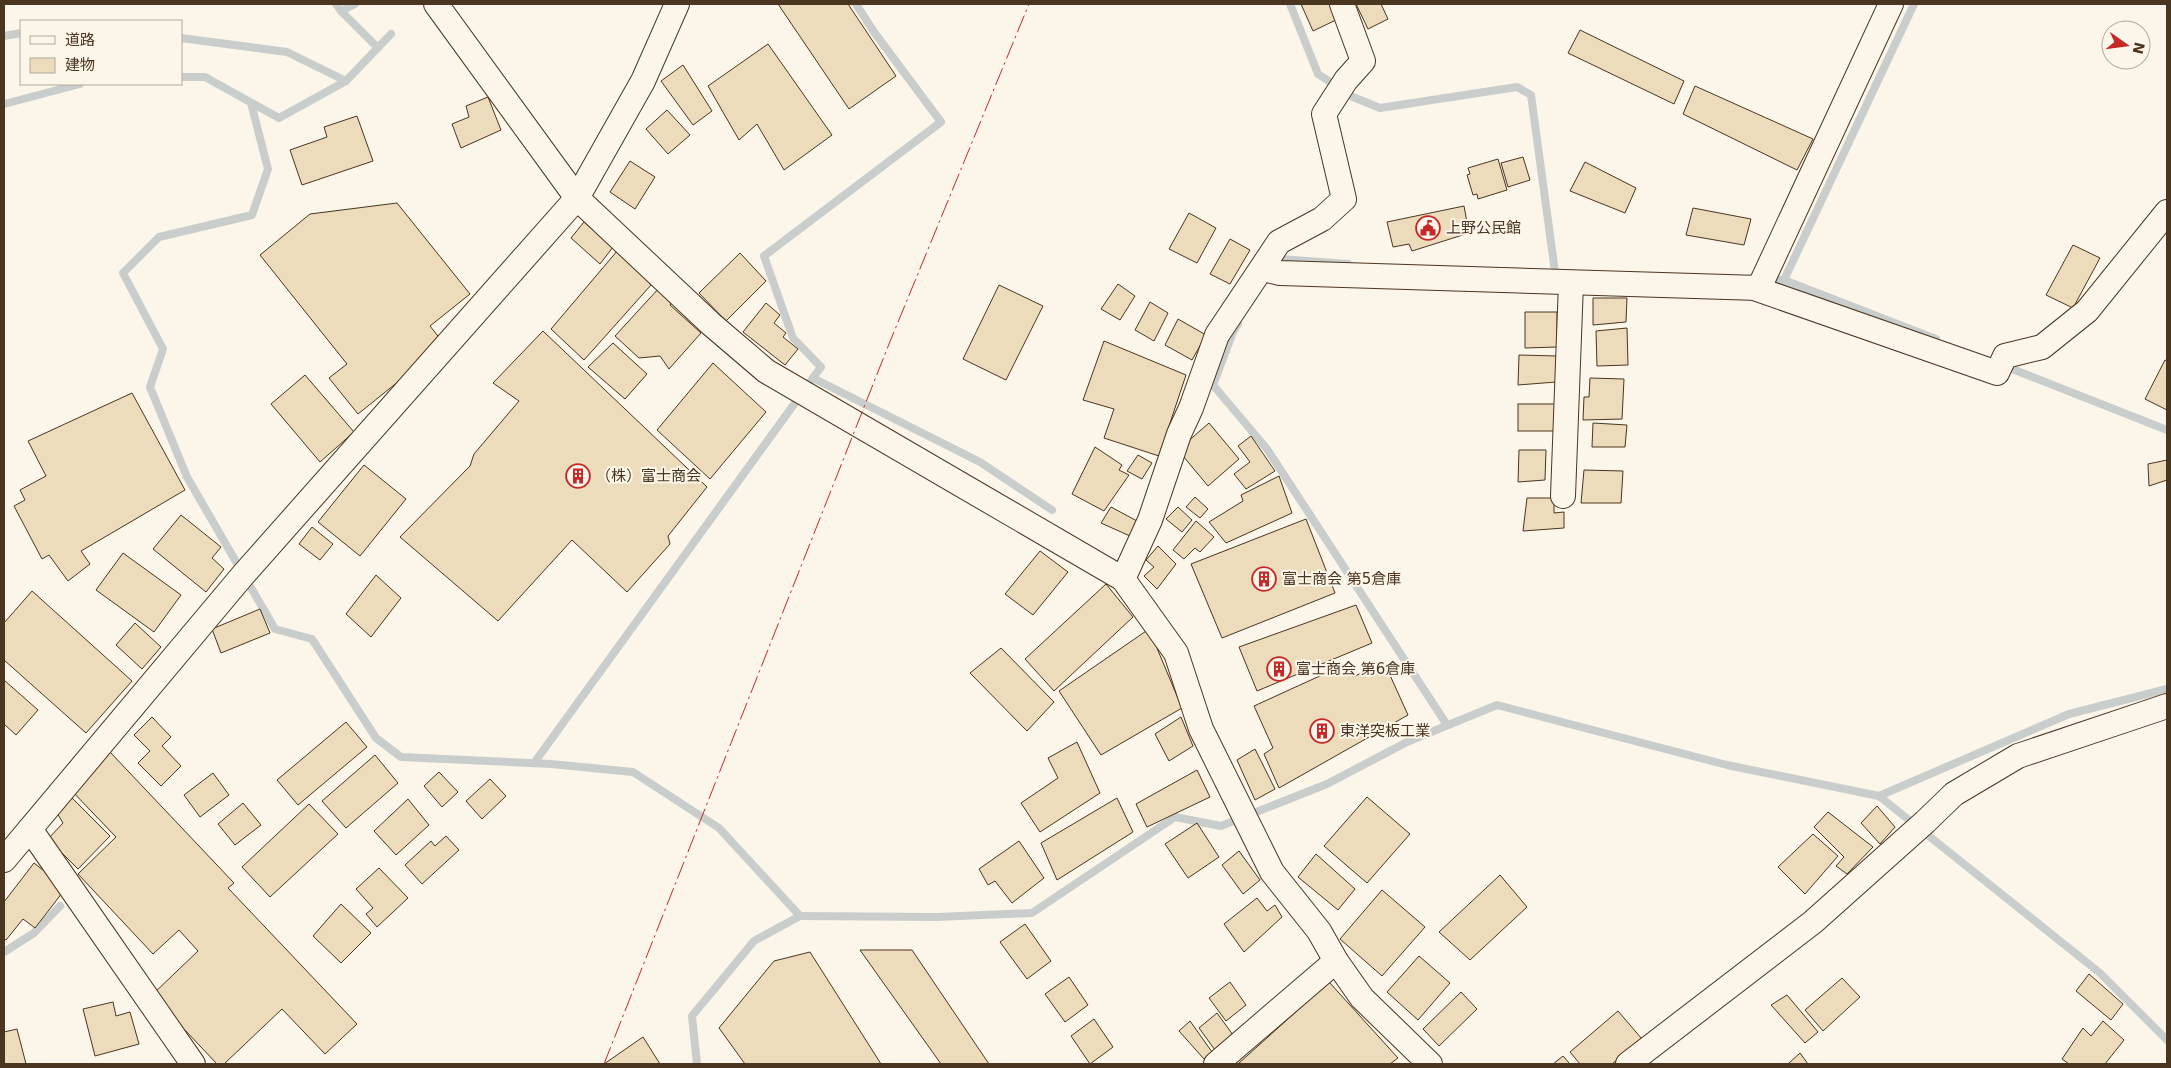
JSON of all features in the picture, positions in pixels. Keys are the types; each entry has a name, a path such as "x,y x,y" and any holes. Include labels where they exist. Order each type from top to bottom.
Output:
{"street":[{"path":"436,4 577,198 710,324 766,371 1123,579 1176,653 1201,729 1272,872 1319,932 1336,961 1362,998 1430,1064"},
{"path":"4,860 243,574 577,198 643,81 677,4"},
{"path":"1123,579 1150,520 1179,434 1191,408 1217,335 1271,271 1279,242 1322,219 1344,199 1324,114 1363,61 1342,4"},
{"path":"1760,282 1891,4"},
{"path":"1271,271 1571,282 1760,282 1996,372 2005,356 2042,347 2087,311 2167,212"},
{"path":"1563,496 1571,282"},
{"path":"1628,1064 1813,922 1954,794 2018,756 2167,706"},
{"path":"30,829 193,1064"},
{"path":"1216,1064 1336,961"}],"building":[{"path":"778,4 848,4 896,76 849,109"},
{"path":"1301,4 1331,4 1338,19 1313,31"},
{"path":"1356,4 1381,4 1388,19 1368,29"},
{"path":"1580,30 1684,81 1674,104 1568,53"},
{"path":"768,44 832,135 784,170 757,124 739,140 708,86"},
{"path":"683,65 712,111 693,125 661,81"},
{"path":"1695,86 1813,139 1797,170 1683,114"},
{"path":"488,97 501,130 461,148 452,124 469,117 466,106"},
{"path":"667,110 690,135 668,154 646,129"},
{"path":"357,116 373,161 302,185 290,150 327,137 324,127"},
{"path":"1523,157 1530,180 1508,187 1501,163"},
{"path":"1498,159 1507,190 1478,199 1477,194 1473,195 1467,175 1470,174 1468,168"},
{"path":"630,161 655,177 635,209 610,192"},
{"path":"1585,162 1636,188 1625,213 1570,191"},
{"path":"397,203 470,294 430,326 441,340 430,356 358,414 329,378 347,364 260,255 310,214"},
{"name":"上野公民館","path":"1464,206 1469,233 1412,251 1409,244 1393,247 1387,222"},
{"path":"1693,208 1751,219 1744,245 1686,235"},
{"path":"1189,213 1216,228 1197,263 1169,249"},
{"path":"584,222 613,247 600,264 571,238"},
{"path":"1230,239 1250,250 1230,284 1210,274"},
{"path":"2073,245 2100,258 2073,308 2046,295"},
{"path":"618,250 651,285 584,360 551,329"},
{"path":"740,253 766,281 726,321 699,293"},
{"path":"1118,284 1135,296 1120,320 1101,309"},
{"path":"999,285 1043,306 1006,380 963,359"},
{"path":"660,287 674,299 670,305 701,333 669,369 660,356 639,358 615,336"},
{"path":"1593,298 1627,298 1626,322 1593,325"},
{"path":"1150,302 1168,313 1154,341 1135,330"},
{"path":"766,303 780,315 774,323 786,333 783,337 798,349 785,365 743,332"},
{"path":"1525,312 1557,312 1557,347 1525,348"},
{"path":"1178,319 1206,335 1192,360 1165,345"},
{"path":"1627,328 1628,365 1597,366 1596,331"},
{"name":"（株）富士商会","path":"543,331 707,487 668,536 670,544 627,592 572,540 498,621 400,537 470,466 474,454 519,401 493,383"},
{"path":"1104,341 1186,375 1159,456 1104,438 1114,409 1083,400"},
{"path":"613,343 647,374 625,399 588,367"},
{"path":"1519,355 1557,356 1556,382 1518,385"},
{"path":"2165,360 2167,361 2167,410 2145,399"},
{"path":"713,363 766,412 710,479 657,430"},
{"path":"305,375 354,432 320,462 271,404"},
{"path":"1590,378 1624,379 1622,419 1583,420 1584,397 1589,397"},
{"path":"132,393 185,490 81,551 90,564 68,581 49,555 42,559 14,506 25,500 20,490 46,476 28,441"},
{"path":"1518,404 1556,404 1556,431 1518,431"},
{"path":"1209,423 1239,459 1208,486 1178,450"},
{"path":"1593,423 1627,425 1625,447 1592,447"},
{"path":"1251,436 1275,471 1246,489 1234,474 1250,462 1238,446"},
{"path":"1095,447 1122,465 1119,470 1129,475 1104,511 1072,494"},
{"path":"1519,450 1546,450 1545,480 1518,482"},
{"path":"1138,455 1152,463 1142,479 1127,471"},
{"path":"2167,460 2167,480 2149,486 2148,464"},
{"path":"364,465 406,499 360,556 318,522"},
{"path":"1584,470 1623,471 1621,503 1581,503"},
{"path":"1279,476 1292,513 1226,543 1209,522 1243,501 1241,495"},
{"path":"1195,497 1208,509 1200,518 1186,507"},
{"path":"1527,498 1554,498 1554,513 1564,512 1564,528 1523,531"},
{"path":"1111,507 1137,521 1130,536 1101,523"},
{"path":"1178,507 1192,520 1182,532 1166,519"},
{"path":"181,515 221,547 212,558 224,569 206,592 153,549"},
{"name":"富士商会 第5倉庫","path":"1306,519 1335,593 1222,638 1191,564"},
{"path":"1196,521 1214,537 1200,552 1195,548 1184,559 1173,550"},
{"path":"312,527 333,544 320,560 299,544"},
{"path":"1158,546 1176,564 1157,589 1144,576 1154,567 1146,560"},
{"path":"1040,551 1068,572 1033,615 1005,594"},
{"path":"123,553 181,595 154,632 96,590"},
{"path":"376,575 401,598 371,637 346,614"},
{"path":"1106,584 1133,617 1054,691 1025,659"},
{"path":"32,591 132,681 86,733 4,660 4,623"},
{"name":"富士商会 第6倉庫","path":"1356,605 1372,643 1257,691 1239,647"},
{"path":"260,609 270,633 221,653 212,629"},
{"path":"135,623 161,647 142,669 116,645"},
{"path":"1149,629 1182,708 1101,755 1059,691"},
{"path":"1001,648 1054,702 1027,731 970,673"},
{"name":"東洋突板工業","path":"1384,662 1408,715 1279,788 1264,754 1273,748 1254,706 1346,664 1353,677"},
{"path":"4,680 38,710 16,735 4,724"},
{"path":"152,717 171,737 162,746 181,766 161,786 138,763 150,751 134,735"},
{"path":"1181,717 1193,746 1169,761 1155,734"},
{"path":"346,722 367,747 298,805 277,780"},
{"path":"1077,742 1100,793 1040,832 1021,803 1058,778 1048,758"},
{"path":"1255,749 1275,789 1255,800 1237,760"},
{"path":"110,752 234,883 228,888 357,1024 325,1054 282,1009 224,1064 217,1064 152,995 198,951 179,930 153,954 78,874 116,837 70,789"},
{"path":"375,755 398,783 346,828 322,801"},
{"path":"1197,770 1210,797 1147,827 1136,804"},
{"path":"439,772 458,792 442,807 424,786"},
{"path":"213,773 229,795 200,817 184,795"},
{"path":"490,779 506,796 482,819 466,801"},
{"path":"1367,797 1410,834 1367,883 1324,846"},
{"path":"72,798 110,836 78,869 48,839 63,823 57,813"},
{"path":"1117,798 1133,832 1057,880 1041,843"},
{"path":"408,799 429,825 396,855 374,831"},
{"path":"243,803 261,825 235,845 218,824"},
{"path":"309,804 338,834 270,897 242,867"},
{"path":"1877,806 1895,827 1880,844 1861,823"},
{"path":"1828,812 1873,847 1847,874 1836,866 1844,857 1814,827"},
{"path":"1197,823 1219,857 1188,878 1165,844"},
{"path":"1813,834 1838,856 1805,894 1778,867"},
{"path":"446,836 459,850 422,884 405,865 431,841 435,846"},
{"path":"1019,841 1044,878 1012,903 995,881 988,885 979,869"},
{"path":"1239,851 1260,880 1243,894 1222,865"},
{"path":"1316,854 1355,889 1338,910 1298,877"},
{"path":"34,863 66,888 35,928 23,919 6,940 4,939 4,902"},
{"path":"379,868 408,898 377,927 366,914 373,908 356,889"},
{"path":"1500,875 1527,907 1470,960 1439,932"},
{"path":"1382,890 1425,927 1382,976 1340,939"},
{"path":"1257,898 1267,911 1275,905 1282,917 1244,952 1224,924"},
{"path":"341,904 371,933 341,963 313,936"},
{"path":"1025,924 1051,961 1027,979 1000,942"},
{"path":"860,950 912,950 989,1064 941,1064"},
{"path":"810,952 881,1064 745,1064 719,1028 774,961"},
{"path":"1419,956 1450,983 1418,1020 1387,992"},
{"path":"2089,974 2123,1004 2111,1020 2076,991"},
{"path":"1069,977 1088,1005 1065,1022 1045,994"},
{"path":"1842,978 1860,997 1823,1031 1805,1010"},
{"path":"1230,982 1246,1005 1226,1021 1209,998"},
{"path":"1329,982 1398,1058 1390,1064 1238,1064"},
{"path":"1461,992 1477,1009 1439,1046 1423,1029"},
{"path":"1787,995 1818,1032 1805,1043 1771,1005"},
{"path":"113,1002 116,1016 130,1012 139,1044 95,1056 83,1009"},
{"path":"1618,1011 1642,1039 1612,1064 1580,1064 1570,1052"},
{"path":"1217,1013 1233,1035 1215,1050 1199,1028"},
{"path":"1094,1019 1113,1047 1090,1064 1071,1036"},
{"path":"1190,1021 1212,1052 1204,1059 1179,1031"},
{"path":"2103,1021 2124,1040 2105,1064 2069,1064 2062,1059 2083,1028 2091,1036"},
{"path":"17,1029 26,1064 4,1064 4,1032"},
{"path":"643,1037 660,1064 604,1064"},
{"path":"1800,1053 1808,1064 1788,1064"},
{"path":"1563,1056 1570,1064 1553,1064"}],"waterway":[{"path":"336,4 341,11 355,4"},
{"path":"534,763 821,367 793,338 764,256 941,122 874,32 856,4"},
{"path":"1290,4 1318,74 1353,97 1380,108 1517,87 1531,95 1555,272"},
{"path":"1914,4 1784,280 1936,339"},
{"path":"341,11 378,48"},
{"path":"4,36 20,33"},
{"path":"182,77 205,77 279,118 346,81 391,34"},
{"path":"182,38 287,52 346,81"},
{"path":"4,104 76,85"},
{"path":"251,103 268,169 252,215 159,237 123,273 163,349 150,387 187,477 275,629 312,639 376,738 401,757 551,764 633,772 719,828 800,916 754,941 692,1016 697,1064"},
{"path":"1275,266 1280,259 1348,264"},
{"path":"1766,279 1784,280"},
{"path":"1238,324 1233,332 1213,385 1267,449 1447,725"},
{"path":"2002,365 2167,430"},
{"path":"813,378 980,462 1052,510"},
{"path":"2167,689 2069,714 1879,796 2100,973 2167,1040"},
{"path":"800,916 937,917 1032,913 1175,817 1221,826 1327,784 1407,742 1497,705 1727,765 1879,796"},
{"path":"4,952 34,933 60,906"}],"power":[{"path":"604,1064 889,344 1029,4"}],"place":[{"name":"上野公民館","path":"1428,228"},
{"name":"（株）富士商会","path":"578,476"},
{"name":"富士商会 第5倉庫","path":"1264,579"},
{"name":"富士商会 第6倉庫","path":"1279,669"},
{"name":"東洋突板工業","path":"1322,731"}]}
